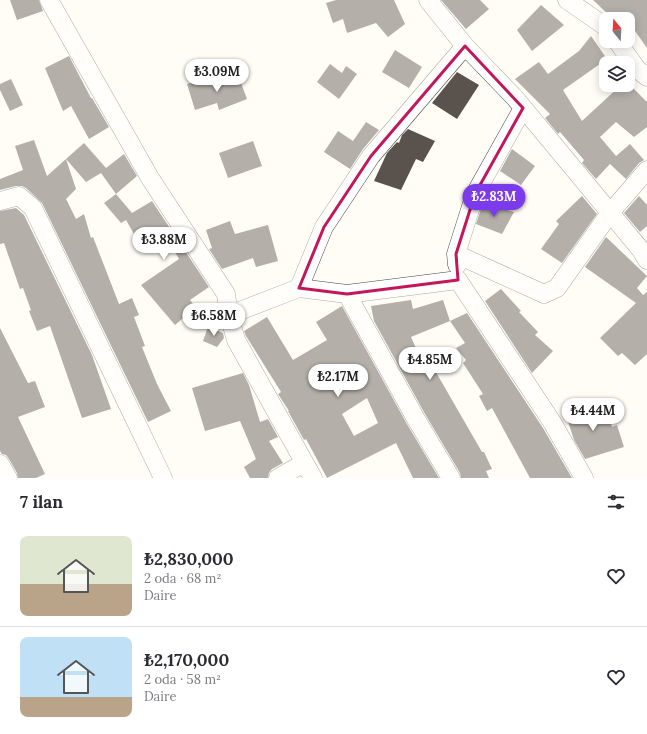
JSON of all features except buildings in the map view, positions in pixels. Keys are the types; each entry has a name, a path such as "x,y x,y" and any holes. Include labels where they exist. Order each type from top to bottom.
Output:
{"street":[{"path":"48,0 150,178 226,294 229,315 236,340 313,478"},
{"path":"428,0 465,46 523,108 641,250 647,260"},
{"path":"567,0 599,22"},
{"path":"299,288 324,227 371,156 465,46"},
{"path":"622,48 637,69 647,77"},
{"path":"523,108 475,194 456,254 458,280 552,422 584,478"},
{"path":"456,254 544,294 557,288 610,213 647,170"},
{"path":"0,201 19,196 33,208 163,478"},
{"path":"229,315 299,288 347,294 458,280"},
{"path":"347,294 416,419 451,478"},
{"path":"278,478 304,463"},
{"path":"0,464 8,478"}],"highlighted area":[{"path":"465,46 523,108 475,194 456,254 458,280 347,294 299,288 324,227 371,156"}]}
